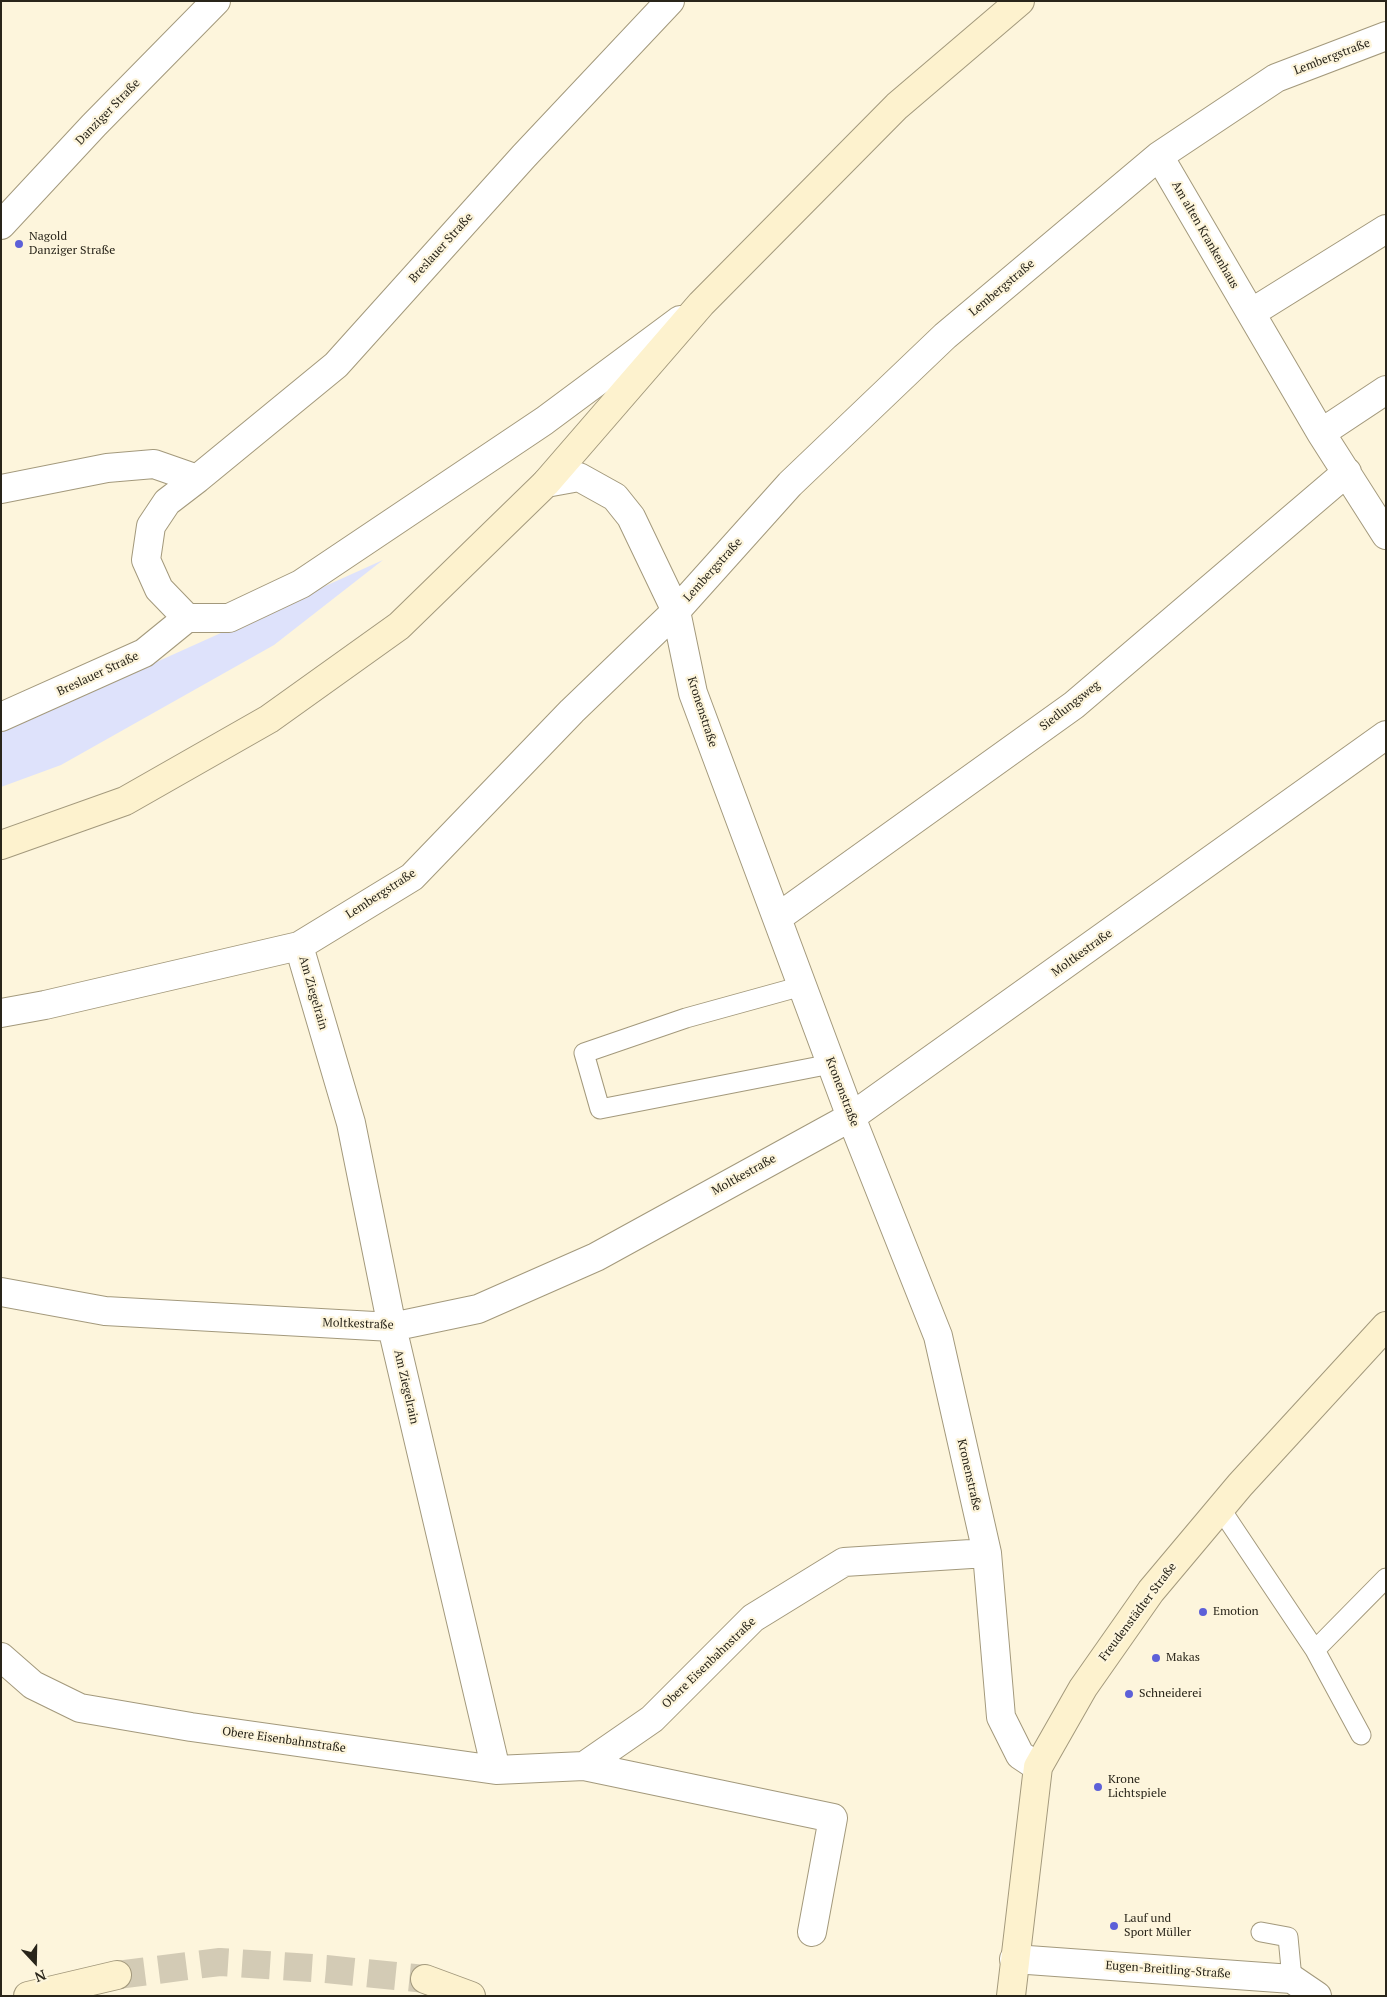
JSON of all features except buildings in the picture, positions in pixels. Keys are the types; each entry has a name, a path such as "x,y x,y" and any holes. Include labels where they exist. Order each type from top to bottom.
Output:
{"main road":[{"path":"1,845 125,801 269,719 398,626 546,483 701,304 897,106 1020,1"},
{"name":"Freudenstädter Straße","path":"1011,1996 1038,1767 1083,1688 1151,1591 1220,1508 1386,1326"},
{"name":"Freudenstädter Straße","path":"994,1996 1014,1959"},
{"path":"28,1996 117,1975"},
{"path":"425,1979 471,1996"}],"street":[{"name":"Danziger Straße","path":"1,225 216,1"},
{"name":"Breslauer Straße","path":"1,718 144,653 188,618 159,589 146,560 151,526 167,502 336,365 524,156 670,1"},
{"name":"Lembergstraße","path":"1,1013 45,1005 299,946 412,877 572,711 676,611 790,484 945,336 1159,156 1276,78 1386,36"},
{"name":"Am alten Krankenhaus","path":"1159,156 1321,433 1386,535"},
{"path":"1251,313 1386,229"},
{"path":"188,618 229,618 301,584 544,421 701,304"},
{"path":"1321,433 1386,390"},
{"path":"1,489 107,468 154,464 197,479"},
{"name":"Siedlungsweg","path":"777,918 1074,705 1347,472"},
{"name":"Kronenstraße","path":"546,483 579,477 615,497 631,517 676,611 694,693 851,1117 938,1336 987,1553 1001,1717 1020,1755 1038,1767"},
{"name":"Moltkestraße","path":"1,1292 105,1311 392,1327 478,1309 596,1257 851,1117 1386,736"},
{"name":"Am Ziegelrain","path":"299,946 351,1123 392,1327 496,1770"},
{"name":"Obere Eisenbahnstraße","path":"584,1766 652,1719 753,1618 844,1562 987,1553"},
{"name":"Obere Eisenbahnstraße","path":"1,1657 33,1685 80,1708 191,1727 496,1770 584,1766 833,1818 812,1932"},
{"name":"Eugen-Breitling-Straße","path":"1014,1959 1292,1979"},
{"path":"1292,1979 1317,1996"}],"lane":[{"path":"802,986 686,1018 584,1053 600,1108 831,1064"},
{"path":"1220,1508 1315,1650 1361,1735"},
{"path":"1315,1650 1386,1578"},
{"path":"1262,1932 1288,1937 1292,1979"}],"shaded area":[{"path":"383,560 274,645 61,765 1,787 1,732"}],"tunnel":[{"path":"117,1975 220,1962 326,1969 425,1979"}],"place":[{"name":"Nagold Danziger Straße","path":"19,244"},
{"name":"Emotion","path":"1203,1612"},
{"name":"Makas","path":"1156,1658"},
{"name":"Schneiderei","path":"1129,1694"},
{"name":"Krone Lichtspiele","path":"1098,1787"},
{"name":"Lauf und Sport Müller","path":"1114,1926"}]}
